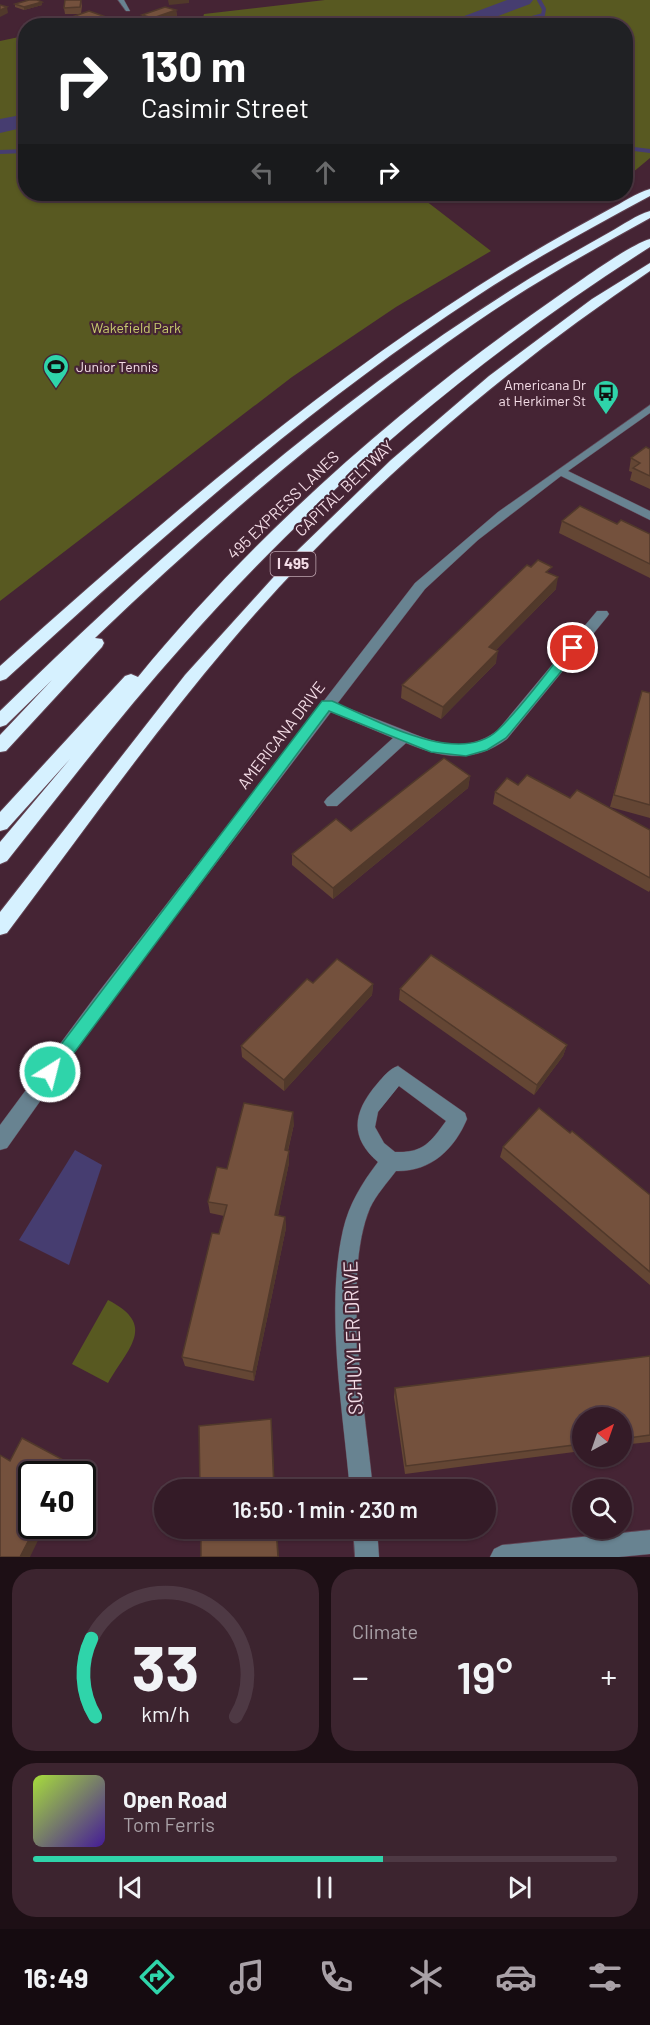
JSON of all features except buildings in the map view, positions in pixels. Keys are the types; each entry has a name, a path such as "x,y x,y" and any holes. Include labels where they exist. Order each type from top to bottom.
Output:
{"highway":[{"path":"0,658 314,407 423,327 544,248 650,192"},
{"name":"495 EXPRESS LANES","path":"0,721 195,536 310,441 435,344 529,282 650,214"},
{"name":"495 EXPRESS LANES","path":"0,856 178,640 252,561 355,462 449,382 578,288 650,242"},
{"name":"CAPITAL BELTWAY","path":"0,927 197,674 258,602 340,515 406,452 516,361 650,266"},
{"path":"0,746 195,536"},
{"path":"0,675 142,546"},
{"path":"0,824 72,741 158,652 252,561"}],"street":[{"path":"122,0 128,10"},
{"name":"AMERICANA DRIVE","path":"0,1142 100,1003 406,602 449,556 650,408"},
{"path":"561,472 650,516"},
{"path":"327,705 403,737 452,752 466,751 494,741 602,614"},
{"path":"332,802 403,737"},
{"path":"398,1074 458,1119 427,1158 405,1162 391,1161 370,1142 365,1117 370,1105 398,1074"},
{"name":"SCHUYLER DRIVE","path":"361,1479 348,1322 347,1271 353,1231 362,1203 391,1161"},
{"path":"366,1539 367,1557"},
{"path":"502,1557 650,1542"}],"green space":[{"path":"325,0 650,0 650,158 633,172 633,18 203,18 204,14"},
{"name":"Wakefield Park","path":"18,37 18,201 426,201 491,251 396,307 292,377 0,601 0,41"},
{"path":"108,1300 132,1318 135,1328 130,1348 108,1383 72,1364"}],"shaded area":[{"path":"75,1150 102,1165 69,1265 19,1240"}],"waterway":[{"path":"475,18 524,0"},
{"path":"531,18 543,15 544,9 539,0"},
{"path":"0,126 18,122"},
{"path":"633,149 650,151"},
{"path":"0,152 18,151"}],"place":[{"name":"Junior Tennis","path":"56,390"},
{"name":"Americana Dr at Herkimer St","path":"606,416"}],"route":[{"path":"50,1072 327,705 436,749 452,752 466,751 482,747 502,735 573,648"}]}
